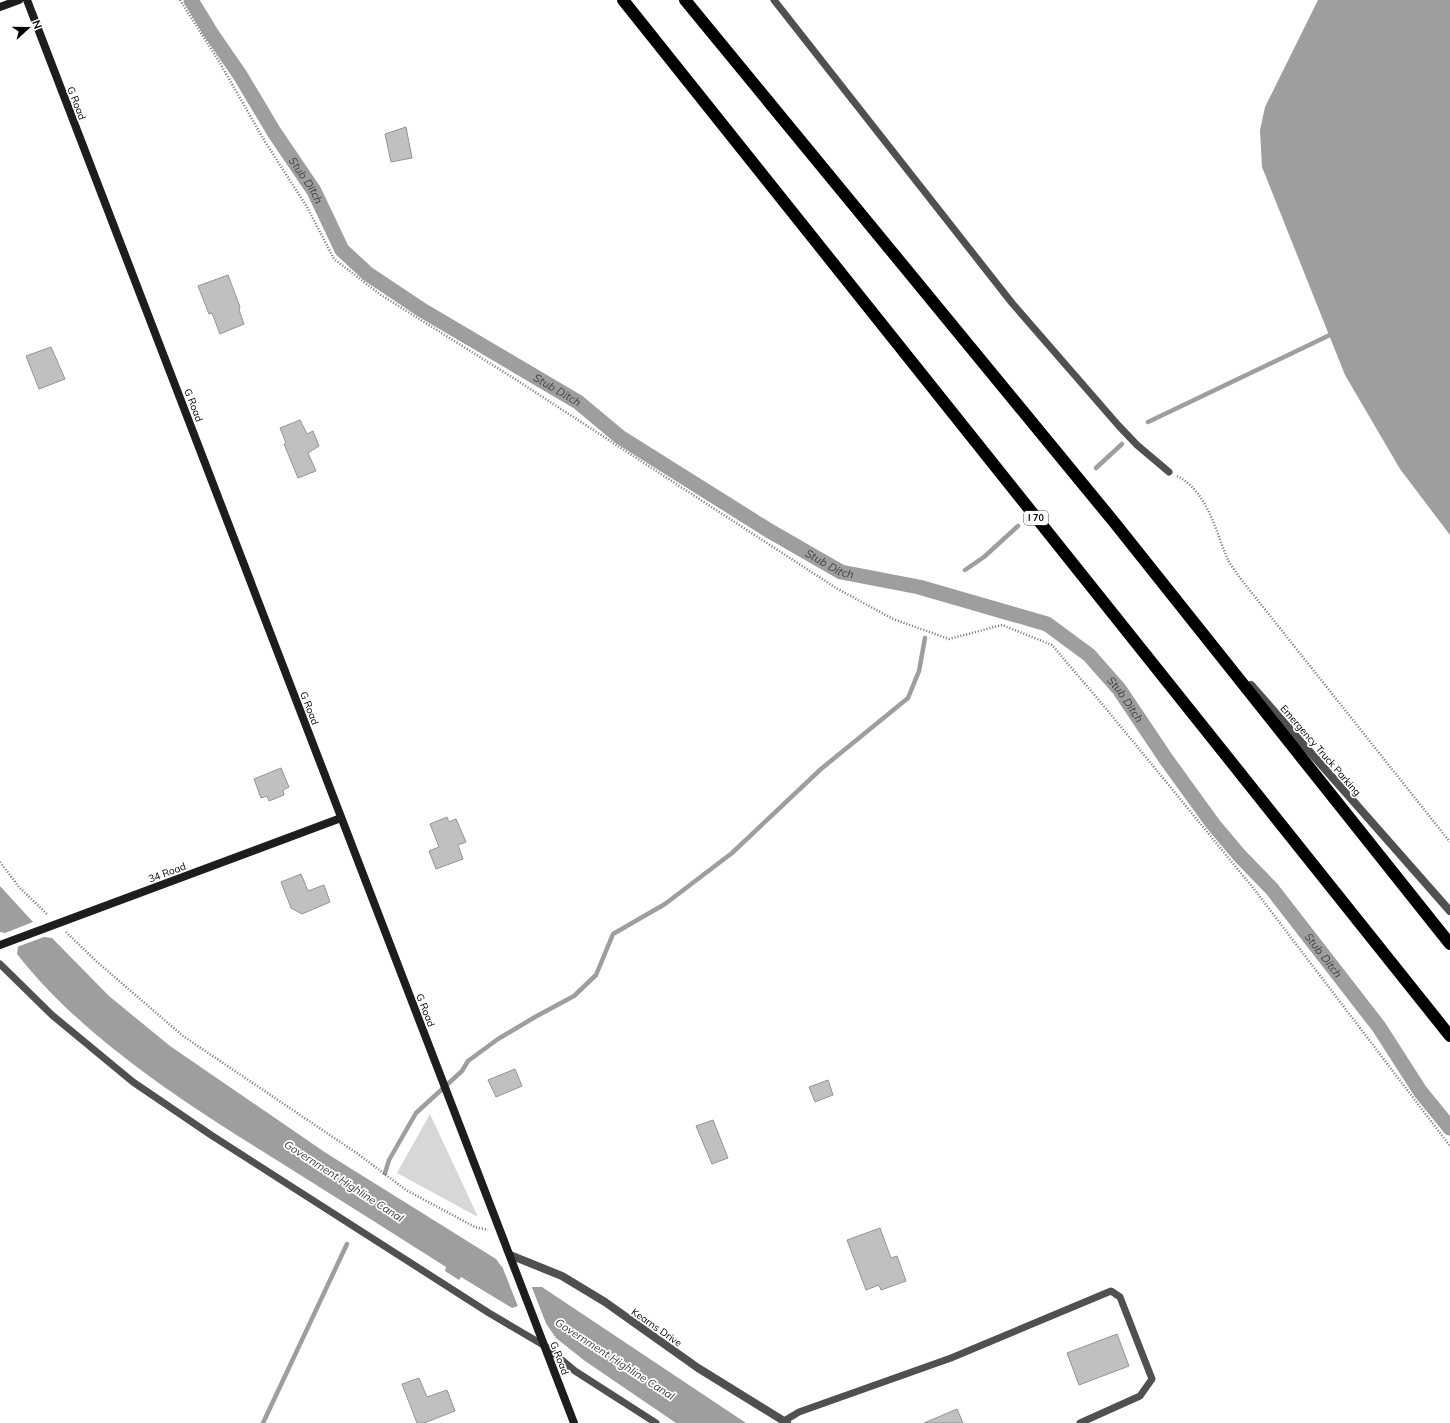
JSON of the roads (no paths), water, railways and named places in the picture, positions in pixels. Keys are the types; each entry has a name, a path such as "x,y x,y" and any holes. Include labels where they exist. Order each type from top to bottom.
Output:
{"highway":[{"name":"I 70","path":"623,0 1450,1036"},
{"path":"685,0 1114,522 1450,944"}],"street":[{"path":"0,7 19,0"},
{"name":"G Road","path":"27,0 574,1423"},
{"name":"Emergency Truck Parking","path":"1177,601 1450,911"},
{"name":"34 Road","path":"0,945 341,818"},
{"name":"Kearns Drive","path":"510,1255 562,1276 604,1302 698,1368 786,1422"}],"lane":[{"path":"774,0 1012,303 1118,425 1137,445 1169,472"},
{"path":"0,964 52,1015 133,1082 211,1136 544,1346 575,1371 656,1423"},
{"path":"786,1422 799,1412 951,1358 1111,1292 1120,1297 1152,1379 1140,1396 1080,1423"}],"water":[{"path":"1318,0 1450,0 1450,535 1400,469 1345,375 1262,167 1260,130 1265,107"},
{"name":"Government Highline Canal","path":"0,886 33,922 44,937 52,938 109,996 170,1046 326,1153 496,1259 501,1266 532,1287 542,1287 746,1423 676,1423 585,1361 556,1338 547,1325 518,1306 512,1308 461,1277 459,1280 445,1271 446,1267 168,1090 102,1040 72,1013 43,984 17,954 18,947 5,933 0,932"}],"waterway":[{"name":"Stub Ditch","path":"191,0 211,33 240,75 274,132 314,191 342,250 368,274 422,310 578,402 620,437 768,530 841,572 919,587 1047,624 1089,655 1119,689 1166,759 1213,824 1240,856 1272,889 1379,1027 1420,1091 1450,1128"},
{"path":"1148,422 1332,334 1332,332"},
{"path":"1096,468 1122,444"},
{"path":"965,570 984,557 1018,526"},
{"path":"385,1173 389,1160 416,1113 462,1071 468,1061 498,1039 574,996 596,975 613,934 665,904 732,853 821,769 908,698 919,671 925,638"},
{"path":"263,1423 347,1244"}]}
